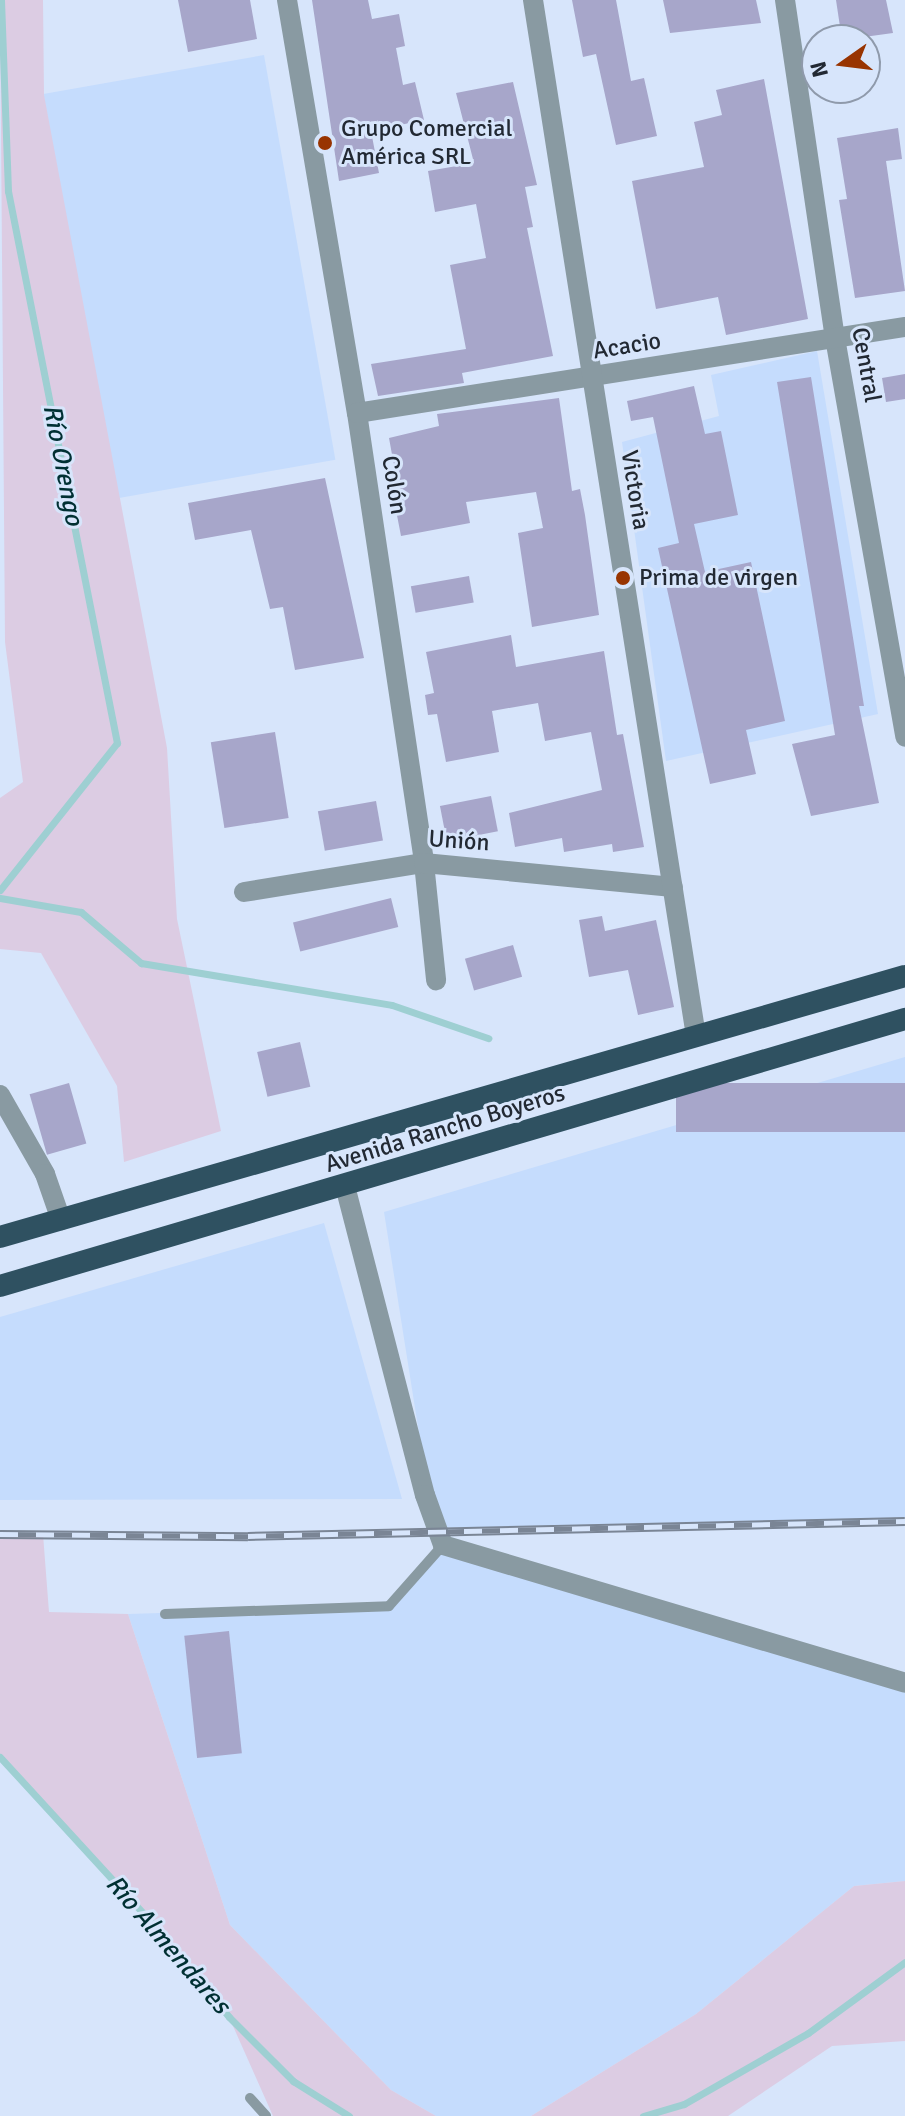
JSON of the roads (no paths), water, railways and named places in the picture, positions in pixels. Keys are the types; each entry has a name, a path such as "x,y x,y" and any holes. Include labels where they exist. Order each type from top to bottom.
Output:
{"highway":[{"name":"Avenida Rancho Boyeros","path":"0,1237 905,976"},
{"name":"Avenida Rancho Boyeros","path":"0,1286 905,1019"}],"street":[{"name":"Colón","path":"287,0 357,413 424,863 436,980"},
{"name":"Victoria","path":"533,0 696,1036"},
{"name":"Central","path":"785,0 835,338 905,737"},
{"name":"Acacio","path":"357,413 905,327"},
{"name":"Unión","path":"244,892 424,863 673,887"},
{"path":"0,1095 45,1174 61,1220"},
{"path":"345,1186 425,1495 443,1545 905,1683"}],"lane":[{"path":"165,1614 389,1606 443,1545"},
{"path":"250,2098 266,2116"}],"waterway":[{"name":"Río Orengo","path":"0,890 117,743 8,191 1,0"},
{"path":"0,898 81,912 141,963 392,1005 488,1038"},
{"name":"Río Almendares","path":"0,1757 151,1922 229,2017 293,2081 349,2116"},
{"name":"Río Almendares","path":"643,2116 684,2104 808,2033 905,1962"}],"railway":[{"path":"0,1534 248,1536 905,1521"}],"place":[{"name":"Grupo Comercial América SRL","path":"325,143"},
{"name":"Prima de virgen","path":"623,578"}]}
